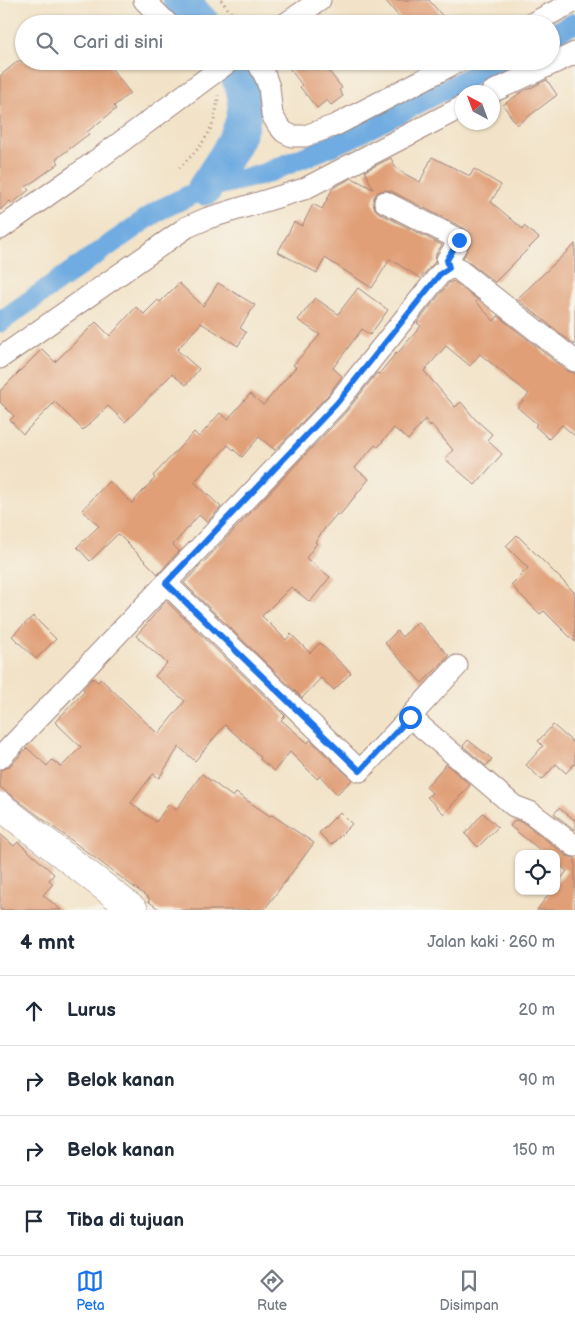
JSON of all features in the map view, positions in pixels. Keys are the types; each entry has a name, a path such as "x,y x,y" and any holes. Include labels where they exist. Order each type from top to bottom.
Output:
{"main road":[{"path":"0,806 134,910"}],"street":[{"path":"144,0 159,15"},
{"path":"298,15 320,0"},
{"path":"548,15 575,0"},
{"path":"560,60 575,53"},
{"path":"0,229 75,176 210,70"},
{"path":"262,70 268,87 272,114 278,125 284,132 292,136 305,136 336,125 442,70"},
{"path":"500,88 539,70"},
{"path":"0,358 188,227 208,218 304,188 455,111"},
{"path":"385,202 458,239 458,243 447,260 449,268"},
{"path":"0,758 331,410 440,274 449,268 458,269 575,360"},
{"path":"166,583 360,771 457,666"},
{"path":"410,717 514,806 530,812 575,846"}],"path":[{"path":"221,0 232,15"},
{"path":"178,168 200,148 211,129 217,109 218,93 215,70"}],"building":[{"path":"385,0 429,0 442,15 398,15"},
{"path":"15,64 15,70 113,70 130,93 114,106 116,109 87,132 89,134 56,159 59,163 26,187 29,190 12,204 10,201 0,210 0,76"},
{"path":"291,70 328,70 342,88 339,90 343,96 331,105 327,100 317,108 300,87 302,85"},
{"path":"547,80 557,95 517,125 503,105 520,93"},
{"path":"432,157 470,176 474,169 501,185 491,202 523,229 524,226 539,238 495,282 463,258 470,243 469,233 464,228 391,191 385,190 378,192 374,197 373,203 379,213 442,245 436,254 435,262 420,278 390,259 372,288 325,258 317,273 278,252 294,222 302,226 313,204 322,209 333,188 352,178 373,189 365,171 391,158 395,167 420,182"},
{"path":"575,244 575,345 517,299"},
{"path":"453,281 478,300 476,302 494,321 498,316 567,371 575,373 575,436 562,425 549,439 535,426 537,424 517,407 529,394 480,354 470,366 446,346 424,371 455,407 461,402 475,419 492,434 487,440 502,454 475,485 445,459 453,450 425,419 408,440 394,428 378,447 375,445 355,468 369,479 339,516 337,514 325,528 306,558 330,577 310,602 291,587 262,616 286,640 291,634 310,653 320,643 351,673 334,690 321,678 302,698 184,583 346,412 377,373 379,374 421,326 417,323 449,283"},
{"path":"179,283 203,306 218,283 255,305 240,328 246,332 238,346 201,323 177,350 199,369 186,385 172,374 125,422 108,406 83,430 55,402 23,434 10,420 14,416 0,402 0,391 42,349 55,362 96,322 110,336 136,307 144,314 158,300 160,302"},
{"path":"358,288 388,310 370,335 362,329 333,368 342,376 328,395 275,450 259,437 242,457 228,445 194,482 221,507 207,522 199,515 173,545 179,551 158,574 118,534 90,561 77,547 99,526 82,510 109,481 132,503 155,478 153,476 194,432 199,437 220,413 228,419 250,394 263,405 296,367 293,365 320,335 298,320 315,298 338,314"},
{"path":"517,535 575,593 575,642 544,611 540,614 511,585 528,568 506,546"},
{"path":"166,601 285,716 281,720 308,743 310,740 352,780 337,794 320,776 317,779 290,752 274,771 225,725 195,761 179,747 159,778 153,774 131,803 156,822 169,804 176,810 202,774 233,797 236,793 314,843 264,910 160,910 148,901 150,899 0,787 0,770 9,767 27,748 47,766 52,760 61,767 81,747 55,722 85,691 83,689 93,678 98,682 101,679 158,734 185,701 155,676 167,663 136,636"},
{"path":"33,616 56,639 36,659 12,636"},
{"path":"418,622 449,656 422,683 385,643 397,631 402,637"},
{"path":"553,725 575,744 575,763 566,773 556,764 542,780 526,765 543,746 538,741"},
{"path":"468,740 492,759 486,766 463,746"},
{"path":"446,764 470,785 444,814 427,797 432,793 426,787"},
{"path":"559,808 575,820 575,830 554,814"},
{"path":"340,812 352,824 331,845 319,833"},
{"path":"483,813 498,827 478,847 465,834"},
{"path":"515,820 524,823 559,850 540,850 510,826"},
{"path":"0,834 14,846 18,842 54,874 49,880 53,884 43,895 61,910 0,910"},
{"path":"560,851 567,856 575,858 575,910 537,910 548,895 560,895 560,880 567,871 560,866"}],"waterway":[{"path":"180,0 194,15"},
{"path":"560,30 575,23"},
{"path":"205,188 228,153 241,127 245,100 242,86 235,70"},
{"path":"0,322 159,210 205,188 264,174 350,138 483,70"}],"route":[{"path":"410,717 360,771 166,583 306,438 337,403 440,274 449,268 447,260 459,240"}]}
